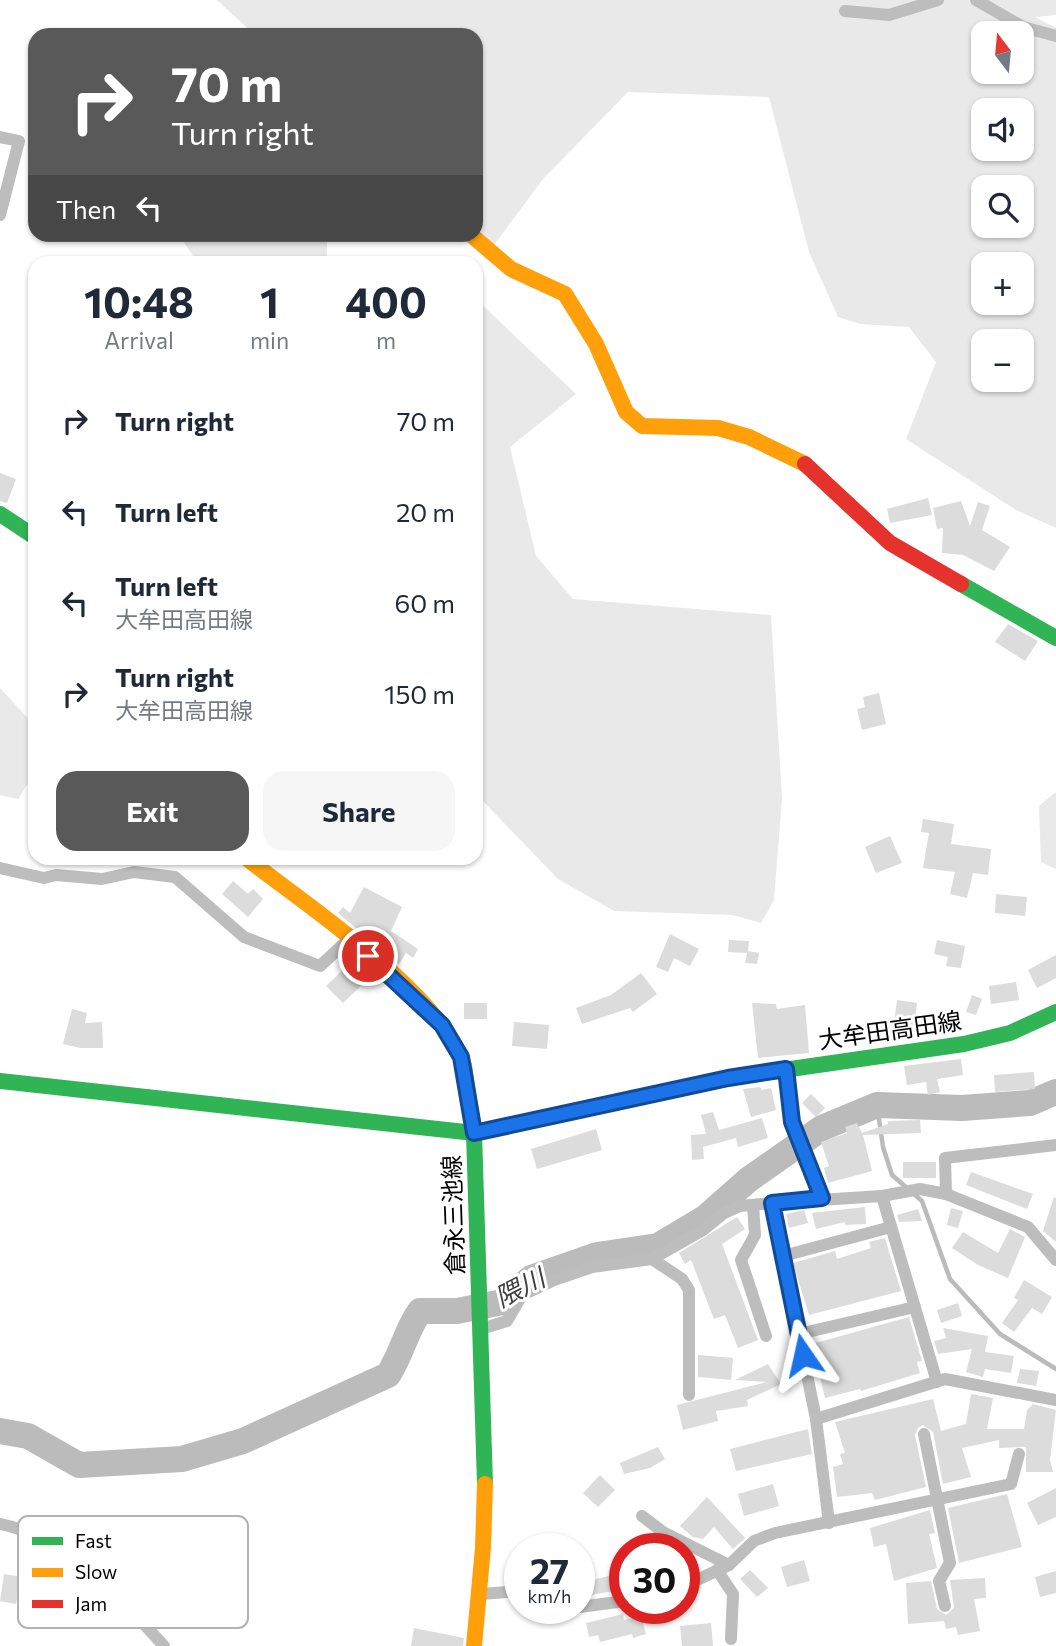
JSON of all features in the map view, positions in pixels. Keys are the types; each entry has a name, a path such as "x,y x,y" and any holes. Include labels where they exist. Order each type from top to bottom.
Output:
{"main road":[{"path":"479,242 511,269 565,293 596,344 626,412 642,426 718,428 749,437 812,467 890,543 1056,638"},
{"path":"0,514 28,532"},
{"path":"255,865 406,988 442,1025 461,1057 474,1133"},
{"name":"大牟田高田線","path":"474,1133 728,1078 964,1044 1010,1032 1056,1012"},
{"name":"倉永三池線","path":"0,1081 474,1133 472,1182 479,1275 486,1534 474,1646"}],"street":[{"path":"845,11 889,15 938,0"},
{"path":"976,0 1023,27 1056,36"},
{"path":"0,137 19,141 0,215"},
{"path":"0,868 44,878 57,874 102,879 134,872 175,877 244,937 320,966 348,940"},
{"path":"786,1069 792,1122 822,1198"},
{"path":"946,1194 945,1158 1056,1145"},
{"path":"481,1329 507,1321 522,1295 554,1280 592,1267 652,1259 703,1230 724,1213 753,1205 822,1198 882,1196 910,1191 946,1194 1028,1227 1056,1260"},
{"path":"882,1196 936,1382"},
{"path":"772,1203 816,1419 829,1524"},
{"path":"753,1205 755,1235 741,1260 766,1336"},
{"path":"783,1256 891,1227"},
{"path":"652,1259 682,1279 689,1290 689,1395"},
{"path":"799,1334 915,1307"},
{"path":"816,1419 944,1379 1056,1400"},
{"path":"925,1434 950,1563 939,1581 945,1606"},
{"path":"700,1579 723,1568 754,1541 775,1533 829,1524 1011,1484 1019,1454"},
{"path":"642,1516 663,1532 723,1568 733,1594 731,1639"},
{"path":"0,1524 18,1531"},
{"path":"481,1594 504,1592"},
{"path":"148,1628 164,1646"}],"shaded area":[{"path":"217,0 1056,0 1056,15 1035,17 1056,28 1056,528 1016,510 906,439 936,362 909,327 860,324 838,317 809,252 769,97 628,92 543,179 488,253 481,242 483,28 247,28"},
{"path":"184,242 327,242 327,256 193,256"},
{"path":"483,306 576,394 510,447 536,556 573,599 771,615 782,798 774,900 761,923 733,915 614,911 558,879 483,801"},
{"path":"0,688 28,718 28,783 18,799 0,795"},
{"path":"1056,792 1056,869 1041,862 1039,806"}],"building":[{"path":"0,473 16,479 7,503 0,501"},
{"path":"928,498 932,515 890,523 887,509"},
{"path":"961,501 970,526 978,502 990,506 982,530 1010,547 994,571 963,555 942,553 943,528 937,529 933,508"},
{"path":"1008,624 1038,641 1025,661 995,642"},
{"path":"879,693 886,724 862,730 857,709 865,707 863,697"},
{"path":"923,819 954,824 951,844 991,849 988,875 973,873 967,898 950,894 955,872 923,868 929,833 921,832"},
{"path":"890,836 902,863 876,873 865,847"},
{"path":"233,881 248,894 253,889 263,899 248,917 222,894"},
{"path":"364,887 402,907 391,931 418,949 413,958 406,953 399,964 338,913 343,907 350,913"},
{"path":"996,894 1027,897 1025,916 995,913"},
{"path":"670,934 699,949 690,966 674,958 668,972 656,967"},
{"path":"729,940 749,941 748,951 759,953 757,964 745,963 747,953 728,952"},
{"path":"937,940 965,946 961,968 946,966 948,957 934,954"},
{"path":"1056,955 1056,978 1037,988 1028,970"},
{"path":"348,965 365,982 343,1003 326,986"},
{"path":"641,973 657,994 633,1012 630,1008 582,1024 576,1008 611,995"},
{"path":"1016,982 1019,1000 991,1004 989,986"},
{"path":"972,995 982,999 976,1015 966,1012"},
{"path":"897,1000 917,1003 913,1038 892,1037"},
{"path":"464,1003 487,1003 487,1019 464,1019"},
{"path":"752,1003 776,1004 777,1009 805,1005 809,1053 758,1058"},
{"path":"72,1009 87,1013 85,1023 102,1022 103,1048 81,1048 63,1044"},
{"path":"514,1022 549,1025 547,1049 512,1046"},
{"path":"961,1059 963,1075 937,1079 940,1092 928,1095 926,1082 907,1085 904,1066"},
{"path":"1034,1072 1035,1089 995,1092 994,1075"},
{"path":"760,1087 762,1090 771,1088 776,1110 751,1117 743,1089"},
{"path":"811,1094 825,1108 816,1117 802,1103"},
{"path":"713,1112 719,1130 762,1118 768,1138 738,1147 736,1138 703,1147 704,1159 692,1160 691,1135 706,1134 701,1115"},
{"path":"920,1120 921,1133 863,1135 872,1171 828,1183 824,1168 829,1166 821,1142 847,1133 845,1127 857,1123 862,1133 888,1124 888,1121"},
{"path":"596,1129 602,1150 537,1169 531,1149"},
{"path":"903,1162 936,1162 936,1178 903,1178"},
{"path":"971,1172 1033,1194 1027,1209 966,1185"},
{"path":"1054,1197 1056,1198 1056,1242 1043,1231"},
{"path":"865,1207 866,1224 845,1225 845,1222 816,1229 812,1213"},
{"path":"951,1208 963,1211 958,1228 947,1225"},
{"path":"918,1209 922,1221 899,1222 897,1215"},
{"path":"804,1210 808,1223 789,1228 786,1214"},
{"path":"737,1217 745,1229 722,1244 758,1340 738,1348 725,1315 714,1319 691,1260 685,1264 679,1253"},
{"path":"1010,1229 1025,1237 1008,1278 978,1265 952,1248 963,1232 998,1253"},
{"path":"885,1238 901,1291 809,1315 793,1263 835,1251 837,1259 871,1248 869,1242"},
{"path":"1024,1280 1052,1297 1042,1314 1032,1308 1014,1332 1002,1323 1018,1300 1014,1298"},
{"path":"958,1303 962,1316 941,1323 937,1310"},
{"path":"909,1317 922,1361 917,1362 920,1373 861,1391 860,1389 825,1398 812,1344"},
{"path":"943,1328 988,1336 985,1352 1014,1356 1011,1373 985,1369 983,1377 966,1372 972,1349 938,1354 934,1341 946,1338"},
{"path":"698,1355 733,1358 731,1380 698,1377"},
{"path":"768,1364 781,1384 747,1400 748,1406 716,1411 718,1421 683,1430 677,1405 767,1382 735,1380"},
{"path":"1020,1369 1039,1371 1036,1386 1017,1383"},
{"path":"971,1394 993,1398 987,1429 1024,1429 1027,1410 1033,1404 1056,1410 1050,1460 1053,1472 1026,1472 1026,1447 999,1448 999,1440 962,1448 971,1477 943,1484 933,1432 923,1425 915,1435 926,1487 875,1500 872,1493 837,1497 833,1467 843,1464 840,1454 845,1453 835,1422 933,1399 941,1431 966,1424"},
{"path":"808,1429 812,1454 736,1471 730,1449"},
{"path":"658,1447 665,1459 650,1468 624,1474 620,1463"},
{"path":"600,1475 615,1490 598,1507 583,1493"},
{"path":"773,1484 779,1506 744,1516 738,1494"},
{"path":"1056,1488 1056,1517 1038,1525 1027,1503"},
{"path":"1007,1494 1022,1547 959,1563 948,1508"},
{"path":"707,1497 745,1538 733,1549 714,1527 703,1539 700,1538 700,1533 688,1533 680,1526"},
{"path":"930,1510 935,1533 929,1534 937,1568 894,1581 886,1544 874,1547 870,1528"},
{"path":"804,1560 810,1581 787,1587 781,1567"},
{"path":"18,1570 16,1604 0,1601 4,1574 17,1576"},
{"path":"750,1570 768,1588 757,1597 740,1579"},
{"path":"1056,1571 1056,1593 1040,1597 1035,1577"},
{"path":"609,1576 609,1592 595,1594 595,1579"},
{"path":"985,1578 986,1598 974,1599 980,1631 958,1635 956,1627 946,1629 944,1621 908,1624 906,1583 931,1581 937,1609 946,1615 954,1608 950,1580"},
{"path":"609,1617 609,1624 643,1624 646,1634 633,1638 632,1634 600,1642 598,1635 589,1637 586,1624 595,1624 595,1621"},
{"path":"711,1623 713,1646 682,1646 680,1626"},
{"path":"414,1628 464,1638 463,1646 411,1646"}],"waterway":[{"name":"隈川","path":"0,1431 28,1436 79,1465 182,1459 243,1441 388,1375 420,1311 457,1311 503,1302 531,1278 597,1255 658,1246 705,1218 748,1180 822,1128 877,1105 962,1108 1030,1103 1056,1092"},
{"path":"877,1105 883,1147 892,1175 922,1201 950,1279 1000,1334 1056,1369"}],"traffic: fast":[{"path":"0,514 28,532"},
{"path":"961,584 1056,638"},
{"path":"464,1066 474,1133 728,1078 964,1044 1010,1033 1056,1012"},
{"path":"0,1081 474,1133 485,1484"}],"traffic: slow":[{"path":"479,242 511,269 565,294 596,344 626,412 642,426 718,428 749,437 805,464"},
{"path":"255,865 335,925 401,981 429,1010 451,1039 464,1066"},
{"path":"474,1646 483,1548 485,1484"}],"traffic: jam":[{"path":"805,464 890,543 961,584"}],"route":[{"path":"368,956 406,988 442,1025 461,1057 470,1094 474,1133 728,1078 786,1069 792,1122 822,1198 772,1203 803,1355"}]}
